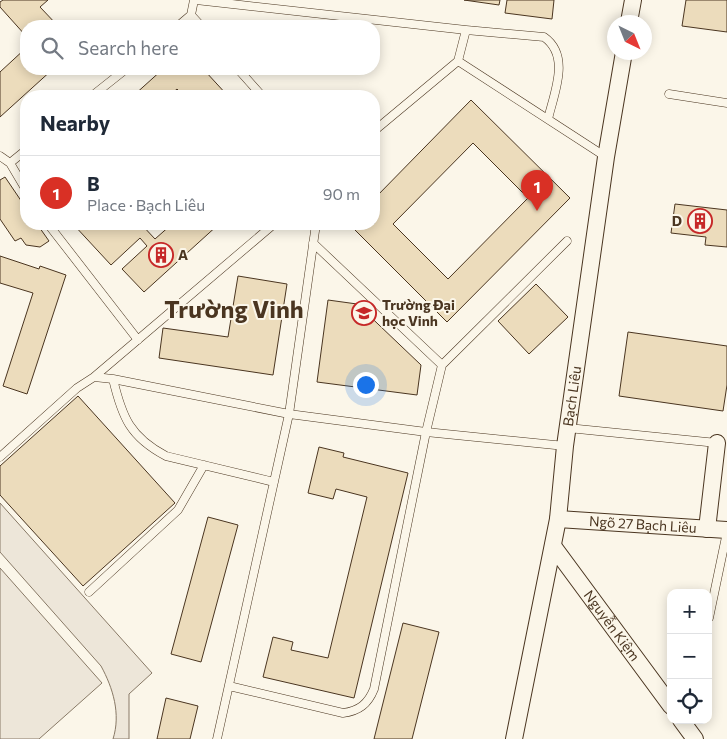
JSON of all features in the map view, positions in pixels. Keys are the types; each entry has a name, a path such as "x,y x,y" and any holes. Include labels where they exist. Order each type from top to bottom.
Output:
{"street":[{"path":"630,15 633,0"},
{"name":"Bạch Liêu","path":"514,739 558,519 565,446 606,157 623,60"},
{"path":"708,530 717,443"},
{"name":"Ngõ 27 Bạch Liêu","path":"558,519 727,531"},
{"name":"Nguyễn Kiệm","path":"553,546 667,701"},
{"path":"684,724 695,739"}],"lane":[{"path":"185,20 191,15 195,0 376,20"},
{"path":"191,15 196,20"},
{"path":"380,20 539,36 549,41 556,51 560,67 548,119"},
{"path":"380,126 458,61 466,30"},
{"path":"458,61 606,157"},
{"path":"100,90 118,75"},
{"path":"243,75 257,90"},
{"path":"669,94 727,103"},
{"path":"10,163 20,155"},
{"path":"0,156 10,163 20,180"},
{"path":"53,230 138,340"},
{"path":"0,457 77,388 94,377 267,230"},
{"path":"217,739 289,414 315,230"},
{"path":"228,686 343,713 352,712 362,707 370,699 374,689 426,432 442,365 567,241"},
{"path":"313,244 442,365"},
{"path":"94,377 113,379 289,414 426,432 565,446"},
{"path":"113,379 120,408 140,438 153,449 166,456 274,482"},
{"path":"568,428 717,443"},
{"path":"88,592 178,510 204,465"},
{"path":"712,604 727,531"}],"shaded area":[{"path":"0,503 152,673 129,694 129,739 113,739 116,711 109,683 101,666 0,552"},
{"path":"0,568 102,683 39,739 0,739"}],"building":[{"path":"3,0 48,0 40,7 52,20 20,20 20,29 0,7 0,2"},
{"path":"464,0 500,0 499,5"},
{"path":"507,0 554,0 552,19 505,13"},
{"path":"686,0 727,0 727,32 682,26"},
{"path":"20,54 20,75 46,75 30,90 20,90 20,99 0,117 0,72"},
{"path":"156,75 209,75 222,90 177,89 140,90"},
{"path":"471,100 570,198 447,322 355,230 380,230 380,193","holes":["473,143 528,198 448,279 393,224"]},
{"path":"5,177 20,199 20,230 41,230 49,241 40,247 26,245 21,238 15,241 0,219 0,180"},
{"name":"D","path":"675,204 727,210 727,247 705,245 706,237 671,233"},
{"name":"A","path":"79,230 147,230 155,239 165,230 212,230 144,292 122,269 147,246 140,238 111,265"},
{"path":"0,256 39,269 40,266 66,275 27,394 3,386 33,293 0,283"},
{"path":"238,276 287,284 273,375 159,358 163,328 228,337"},
{"path":"536,284 568,317 529,354 498,321"},
{"path":"328,300 357,304 421,365 417,395 317,382"},
{"path":"628,332 727,346 727,385 723,411 619,396"},
{"path":"78,396 175,503 83,586 0,495 0,466"},
{"path":"319,447 344,453 343,457 408,473 354,698 263,677 273,637 293,642 291,650 328,658 367,497 336,489 333,499 308,493"},
{"path":"208,517 238,525 201,662 171,654"},
{"path":"403,623 439,632 412,739 374,739"},
{"path":"166,698 198,706 190,739 157,739"}],"place":[{"name":"B","path":"537,211"},
{"name":"D","path":"700,221"},
{"name":"A","path":"161,255"},
{"name":"Trường Đại học Vinh","path":"364,313"}],"district":[{"name":"Trường Vinh","path":"234,310"}]}
